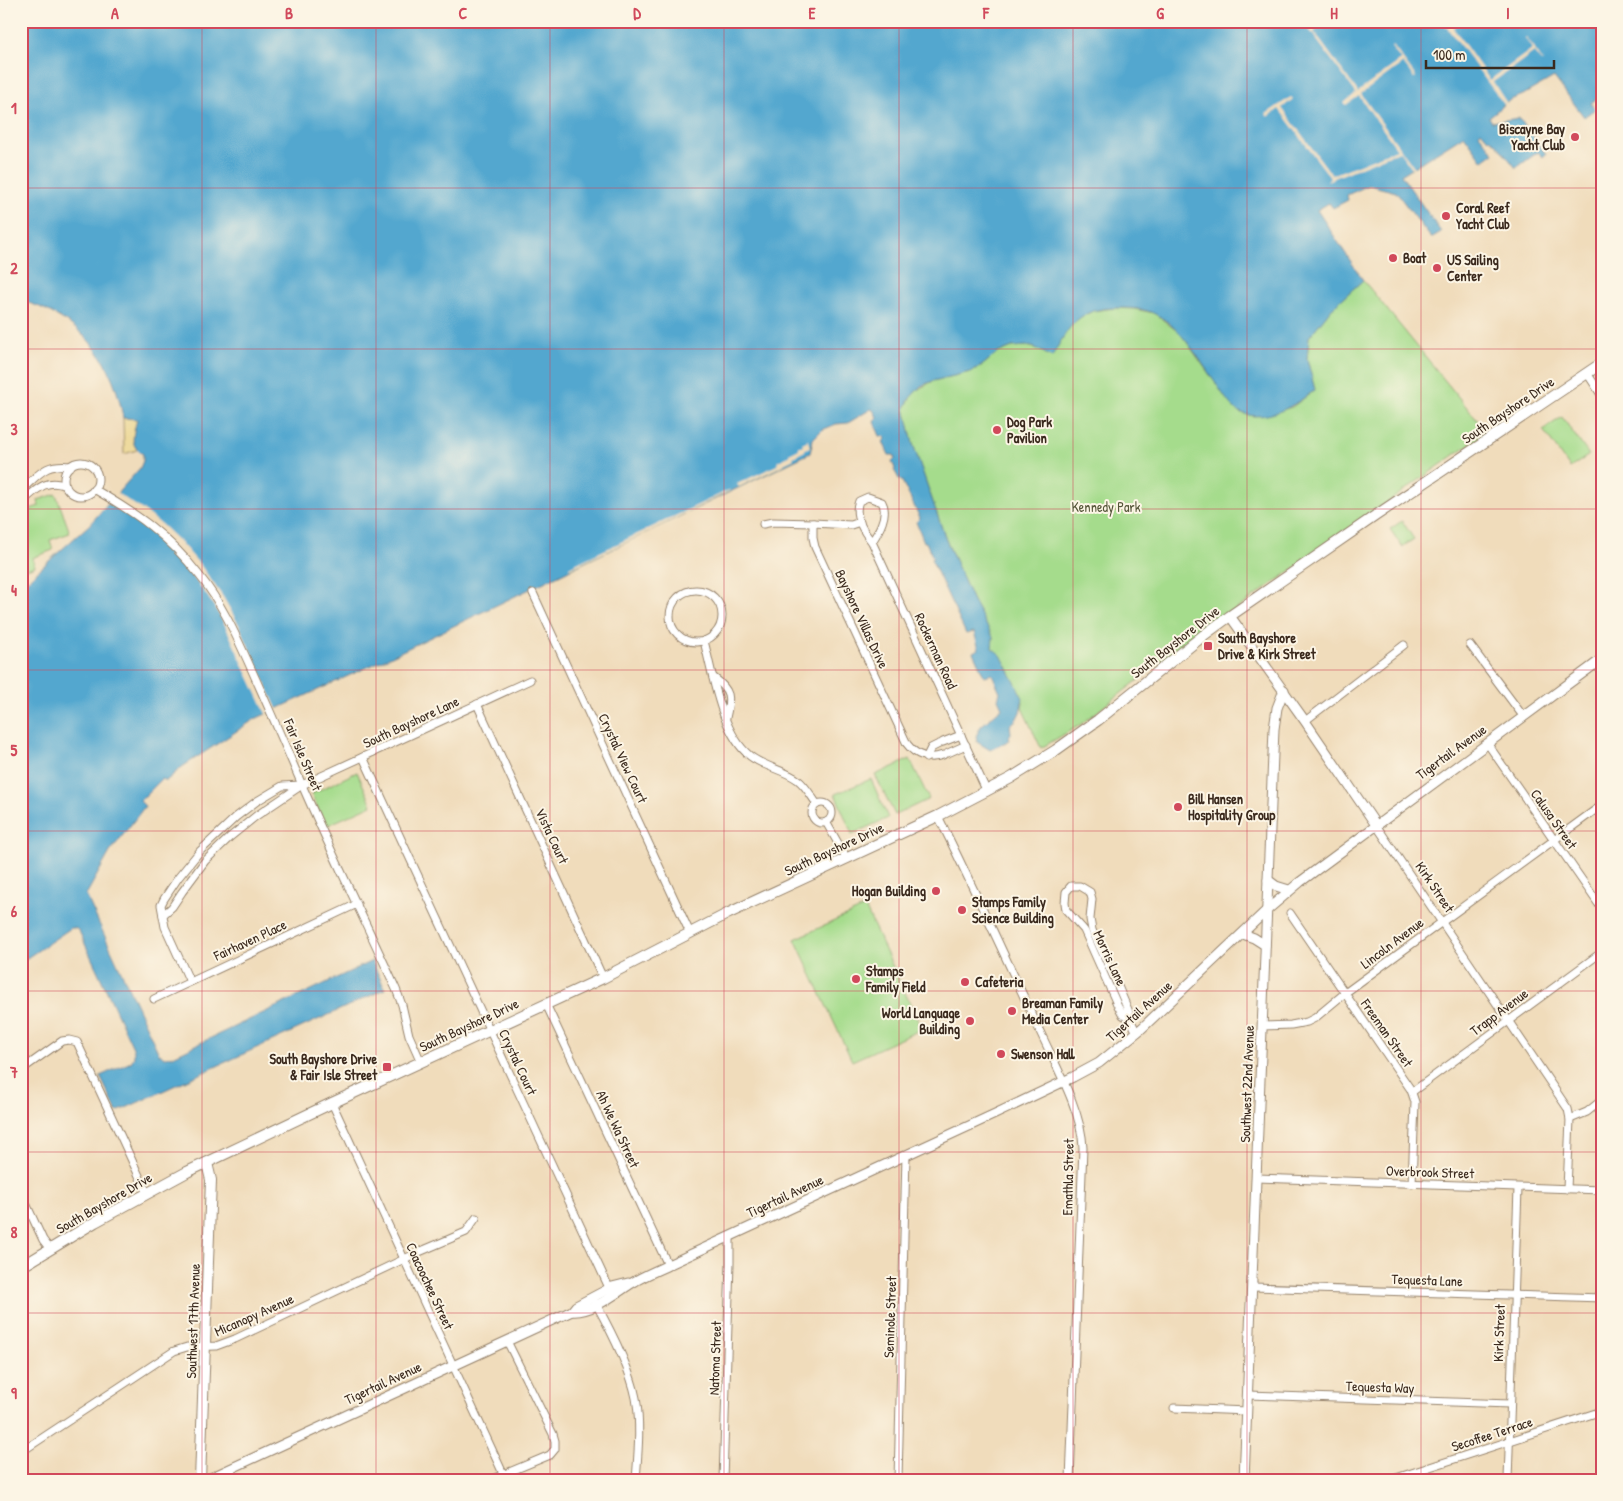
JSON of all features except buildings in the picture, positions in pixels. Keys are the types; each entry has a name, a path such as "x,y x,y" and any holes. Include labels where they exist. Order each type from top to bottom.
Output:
{"main road":[{"name":"South Bayshore Drive","path":"21,1267 147,1193 207,1163 603,978 729,913 987,792 1040,760 1098,720 1204,634 1602,363"},
{"name":"Southwest 17th Avenue","path":"200,1480 211,1180 207,1163"}],"street":[{"path":"1587,373 1602,396"},
{"path":"21,503 40,487 48,483 58,483 66,486 74,494 80,496 90,493 97,484 97,474 91,466 81,462 71,466 64,475 66,486"},
{"path":"21,490 48,467 58,464 71,466"},
{"name":"Fair Isle Street","path":"94,489 136,514 159,531 200,575 218,601 232,626 302,785 399,996 409,1035 421,1062"},
{"path":"763,524 773,522 851,525 860,522 856,511 859,501 868,497 882,502 885,506 879,530 872,542"},
{"name":"Rockerman Road","path":"860,522 872,542 987,792"},
{"name":"Bayshore Villas Drive","path":"813,524 817,552 891,712 909,747 926,758"},
{"path":"701,590 710,594 717,600 722,609 720,627 713,636 704,640 693,641 683,638 671,622 671,611 675,602 682,595 691,591 701,590"},
{"name":"Crystal View Court","path":"533,592 690,933"},
{"name":"Kirk Street","path":"1230,616 1306,721 1566,1104 1570,1113 1567,1189"},
{"path":"704,640 720,706 735,737 748,754 798,780 818,804"},
{"path":"1306,721 1404,645"},
{"path":"1470,645 1523,716"},
{"path":"1599,661 1602,672"},
{"name":"Tigertail Avenue","path":"206,1480 572,1311 586,1310 611,1291 627,1287 631,1283 668,1265 1063,1082 1105,1059 1137,1033 1289,890 1599,661"},
{"path":"713,677 723,684 728,693 729,704 726,718"},
{"name":"South Bayshore Lane","path":"163,915 172,907 205,862 230,837 256,816 302,785 530,680"},
{"name":"Southwest 22nd Avenue","path":"1244,1480 1275,723 1277,708 1284,690"},
{"name":"Vista Court","path":"477,704 603,978"},
{"path":"961,735 931,748 926,758 935,758 966,745"},
{"name":"Calusa Street","path":"1486,743 1602,909"},
{"name":"Crystal Court","path":"364,757 611,1291"},
{"name":"South Bayshore Lane","path":"163,915 161,905 169,892 183,871 212,838 242,812 272,791 282,786 302,785"},
{"path":"824,803 831,807 832,816 826,822 818,822 814,818 813,808 818,804 824,803"},
{"name":"Lincoln Avenue","path":"1262,1026 1291,1025 1307,1022 1315,1018 1602,804"},
{"name":"Emathla Street","path":"938,816 974,888 1063,1082 1082,1137 1070,1480"},
{"path":"826,822 847,859"},
{"path":"1268,880 1276,886 1289,890"},
{"name":"Morris Lane","path":"1130,1019 1123,1015 1117,1004 1084,930 1066,910 1066,892 1071,886 1084,887 1091,896 1090,926 1137,1033"},
{"name":"Fairhaven Place","path":"154,998 357,904"},
{"name":"Freeman Street","path":"1290,913 1412,1092 1415,1102 1412,1184"},
{"path":"163,915 166,930 190,982"},
{"path":"1243,934 1265,945"},
{"name":"Trapp Avenue","path":"1412,1092 1602,952"},
{"name":"Ah We Wa Street","path":"546,1004 668,1265"},
{"path":"21,1070 59,1043 67,1040 77,1042 147,1193"},
{"path":"1570,1119 1587,1112 1602,1100"},
{"name":"Coacoochee Street","path":"332,1103 504,1477"},
{"name":"Seminole Street","path":"898,1480 906,1155"},
{"name":"Overbrook Street","path":"1257,1178 1602,1190"},
{"name":"Kirk Street","path":"1508,1480 1518,1188"},
{"path":"21,1193 43,1240 50,1249"},
{"name":"Micanopy Avenue","path":"21,1452 174,1351 187,1347 218,1346 235,1339 466,1232 476,1218"},
{"name":"Natoma Street","path":"723,1480 730,1237"},
{"name":"Tequesta Lane","path":"1252,1287 1602,1298"},
{"path":"595,1302 622,1357 634,1389 638,1425 636,1480"},
{"path":"490,1480 504,1477 550,1455 556,1445 553,1434 507,1341"},
{"name":"Tequesta Way","path":"1248,1395 1510,1404"},
{"path":"1174,1408 1247,1411"},
{"name":"Secoffee Terrace","path":"1390,1480 1602,1412"}],"green space":[{"name":"Kennedy Park","path":"1363,280 1487,432 1159,664 1080,725 1041,748 1022,708 1023,702 992,648 993,637 973,601 946,540 913,444 905,408 910,398 917,390 933,381 970,372 984,364 997,353 1012,347 1027,346 1038,349 1061,340 1068,328 1080,317 1093,311 1115,308 1154,313 1181,334 1229,402 1239,412 1254,416 1268,414 1292,407 1315,390 1307,359 1309,337 1331,309"},
{"path":"1562,417 1589,455 1570,468 1543,430"},
{"path":"56,494 70,533 50,540 53,550 32,558 35,566 21,571 21,512 39,506 38,500"},
{"path":"1402,521 1414,539 1402,547 1390,529"},
{"path":"910,759 929,799 895,815 875,775"},
{"path":"357,772 372,805 326,826 311,794"},
{"path":"871,779 888,818 852,834 835,794"},
{"name":"Stamps Family Field","path":"865,907 922,1029 852,1061 795,939"}],"sand":[{"path":"123,418 138,418 133,441 137,450 124,454"}],"water":[{"path":"21,21 1602,21 1602,95 1591,103 1595,109 1584,117 1554,77 1523,95 1510,100 1489,117 1492,122 1519,118 1546,154 1543,157 1538,152 1516,168 1495,142 1486,137 1481,131 1479,134 1494,153 1483,161 1464,135 1401,175 1441,232 1431,238 1396,192 1369,185 1347,195 1348,200 1333,208 1329,203 1317,210 1363,280 1331,309 1309,337 1307,359 1315,390 1281,411 1262,416 1242,413 1235,409 1191,347 1174,328 1151,312 1131,308 1104,309 1084,315 1070,328 1052,357 1033,347 1012,347 997,353 984,364 970,372 933,381 921,386 910,398 905,408 913,444 946,540 973,601 993,637 992,648 1001,655 1023,698 1020,712 1016,720 1010,725 1010,740 990,750 977,742 976,736 981,726 1002,708 998,699 1000,692 992,674 984,676 973,652 979,649 974,632 966,634 931,559 933,558 916,522 920,518 902,481 894,470 892,461 895,458 894,455 889,455 883,442 886,438 880,436 874,422 877,417 871,409 848,423 836,424 822,430 813,439 810,453 398,653 255,719 182,767 166,781 162,779 140,801 145,806 110,852 86,895 159,1054 165,1057 173,1056 372,961 385,989 117,1112 100,1076 131,1062 134,1057 134,1050 79,931 71,928 21,962 21,586 89,525 140,468 143,454 135,447 133,438 137,419 123,418 120,402 110,373 94,347 83,335 57,316 40,307 21,301"}],"pier":[{"path":"1303,21 1311,30 1323,21 1327,21 1314,32 1358,92 1401,60 1391,47 1393,46 1416,77 1414,78 1403,63 1361,94 1415,169 1413,170 1399,151 1327,181 1330,177 1279,109 1268,117 1266,114 1291,97 1293,99 1282,108 1332,175 1397,149 1359,96 1346,105 1344,103 1356,93"},
{"path":"1442,21 1447,21 1451,26 1457,21 1461,21 1453,28 1490,80 1532,49 1526,37 1543,61 1534,52 1493,82 1508,105 1506,107"},
{"path":"808,440 810,447 793,457 794,459 739,487 737,484 777,465 778,461 799,449 798,447 803,445 802,443"},
{"path":"729,490 654,529 570,569 569,567"},
{"path":"115,492 161,524 202,567 238,623 278,711 267,716 223,621 187,569 147,529 107,502"}],"place":[{"name":"Biscayne Bay Yacht Club","path":"1575,137"},
{"name":"Coral Reef Yacht Club","path":"1446,216"},
{"name":"Boat","path":"1393,258"},
{"name":"US Sailing Center","path":"1437,268"},
{"name":"Dog Park Pavilion","path":"997,430"},
{"name":"South Bayshore Drive & Kirk Street","path":"1208,646"},
{"name":"Bill Hansen Hospitality Group","path":"1178,807"},
{"name":"Hogan Building","path":"936,891"},
{"name":"Stamps Family Science Building","path":"962,910"},
{"name":"Stamps Family Field","path":"856,979"},
{"name":"Cafeteria","path":"965,982"},
{"name":"Breaman Family Media Center","path":"1012,1011"},
{"name":"World Language Building","path":"970,1021"},
{"name":"Swenson Hall","path":"1001,1054"},
{"name":"South Bayshore Drive & Fair Isle Street","path":"387,1067"}]}
